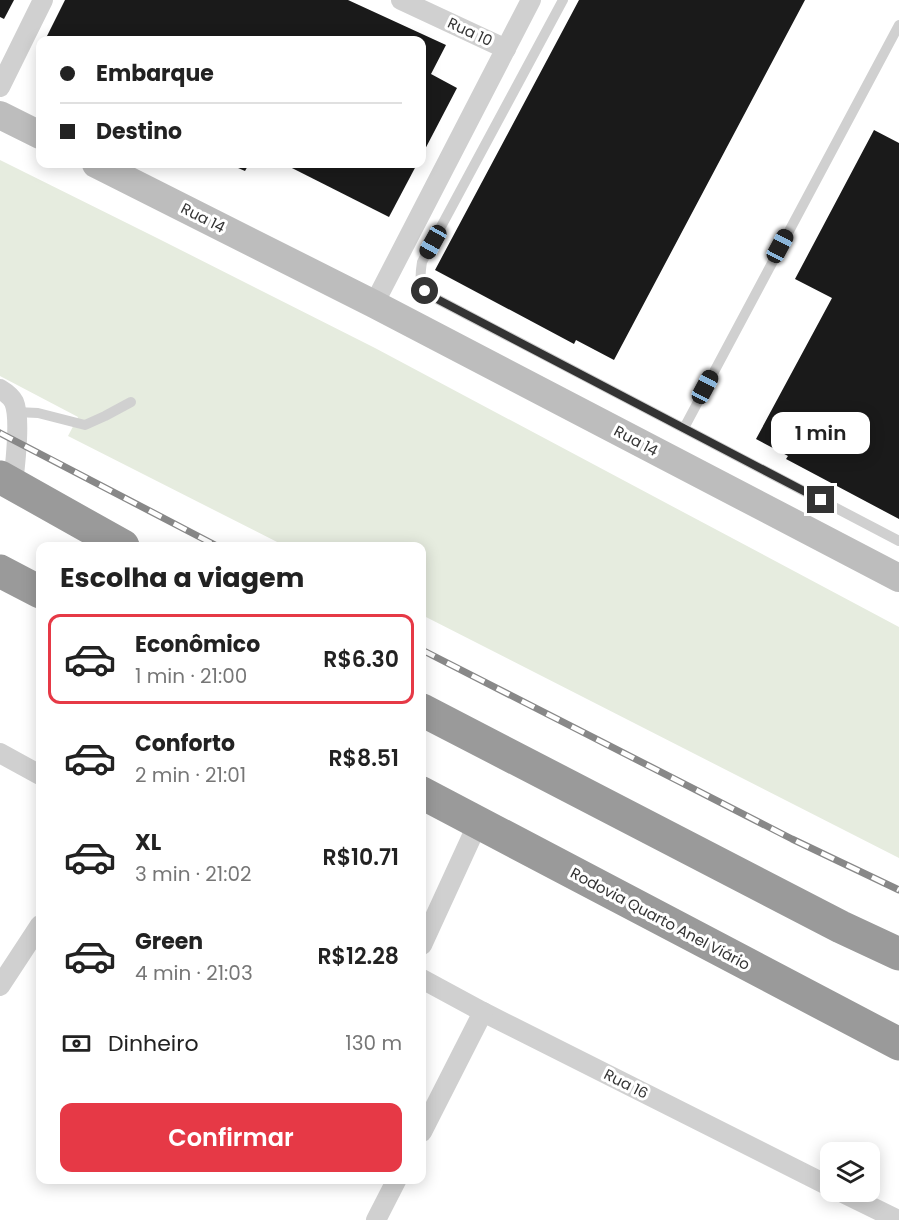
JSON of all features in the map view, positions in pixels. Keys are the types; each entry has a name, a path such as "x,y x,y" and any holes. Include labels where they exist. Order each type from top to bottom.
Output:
{"highway":[{"path":"7,481 116,542"},
{"path":"0,571 36,590"},
{"path":"426,712 842,927 899,954"},
{"name":"Rodovia Quarto Anel Viário","path":"426,795 899,1044"}],"main road":[{"path":"0,115 36,133"},
{"name":"Rua 14","path":"104,168 374,304 899,578"}],"street":[{"path":"0,87 43,0"},
{"name":"Rua 10","path":"401,0 506,49"},
{"path":"374,304 531,0"},
{"path":"0,389 10,396 15,404 16,412 17,442 7,481"},
{"path":"0,753 36,773"},
{"path":"426,936 478,823"},
{"path":"0,986 36,931"},
{"name":"Rua 16","path":"426,981 820,1181"},
{"path":"426,1124 483,1012"},
{"path":"376,1220 394,1184"},
{"path":"856,1202 875,1215 898,1220"}],"lane":[{"path":"563,0 422,262 420,279 425,291 899,541"},
{"path":"684,428 899,25"},
{"path":"16,412 38,413 85,425 131,402"}],"shaded area":[{"path":"0,160 375,348 899,627 899,858 426,617 426,542 277,542 68,436 78,417 0,376"}],"building":[{"path":"0,0 14,0 4,19 0,17"},
{"path":"65,0 348,0 446,45 431,74 457,88 426,147 426,36 47,36"},
{"path":"579,0 805,0 614,360 576,340 574,344 435,270"},
{"path":"874,130 899,143 899,519 786,459 788,456 756,439 832,298 795,279"},
{"path":"292,168 415,168 389,217"}],"railway":[{"path":"0,433 209,542"},
{"path":"426,652 792,839 899,890"}],"route":[{"path":"425,291 821,500"}]}
